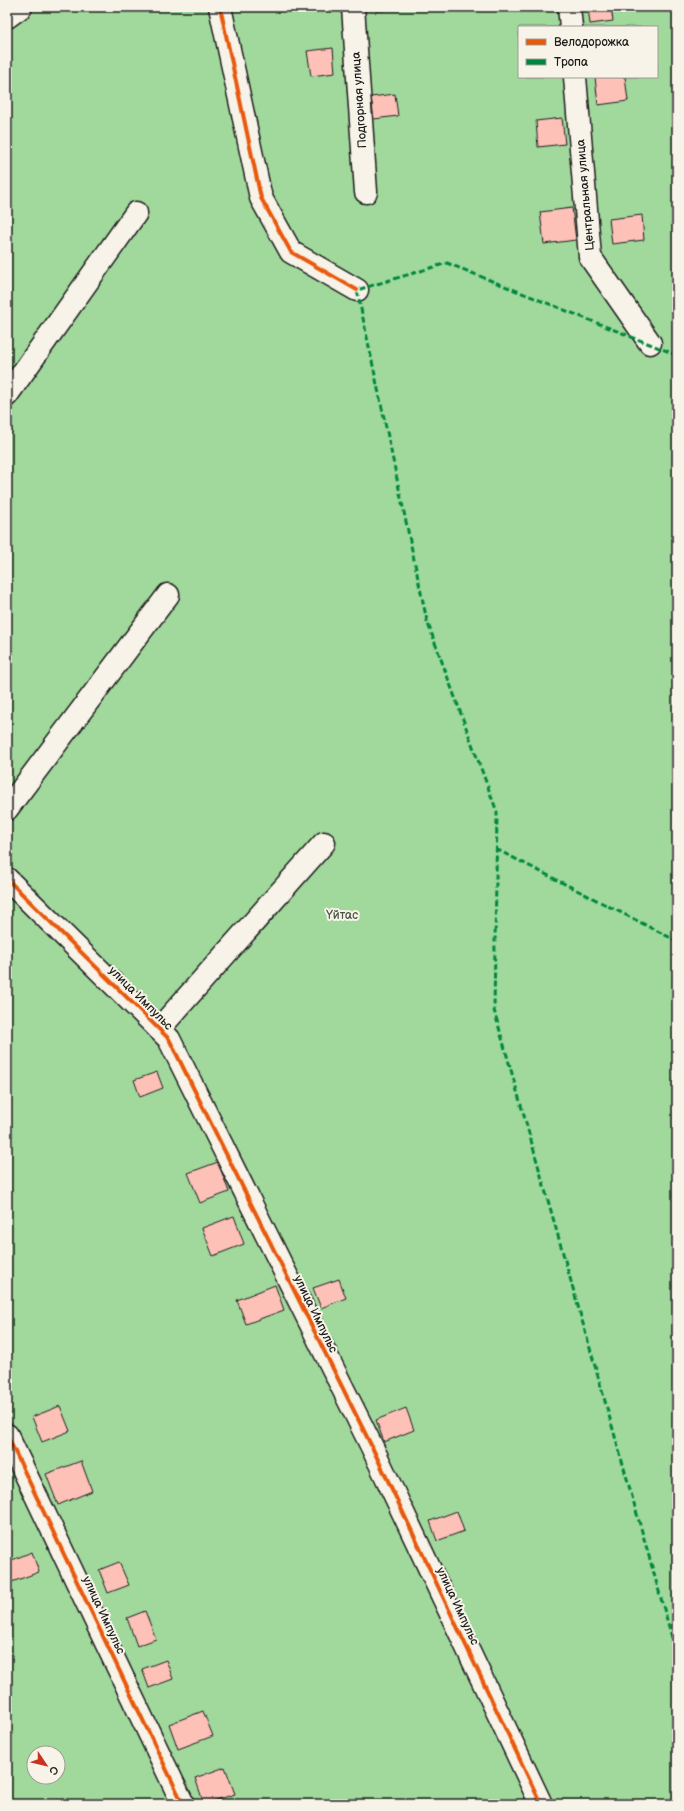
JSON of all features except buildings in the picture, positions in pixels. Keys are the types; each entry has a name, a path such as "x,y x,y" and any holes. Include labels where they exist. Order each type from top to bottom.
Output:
{"street":[{"path":"7,17 21,7"},
{"path":"220,7 261,198 291,252 357,290"},
{"name":"Подгорная улица","path":"353,7 366,192"},
{"path":"569,7 571,26"},
{"name":"Центральная улица","path":"575,78 590,256 650,343"},
{"path":"7,395 136,214"},
{"path":"7,809 168,595"},
{"path":"159,1029 324,843"},
{"name":"улица Импульс","path":"7,879 169,1040 368,1440 540,1804"},
{"name":"улица Импульс","path":"7,1435 183,1804"}],"green space":[{"name":"Үйтас","path":"7,7 677,7 677,1804 7,1804"}],"marked path":[{"path":"677,355 447,263 357,290 427,621 497,812 494,1010 677,1655"},
{"path":"496,849 677,941"}],"cycle path":[{"path":"220,7 261,198 291,252 357,290"},
{"path":"7,879 169,1039 372,1447 541,1804"},
{"path":"7,1435 183,1804"}]}
